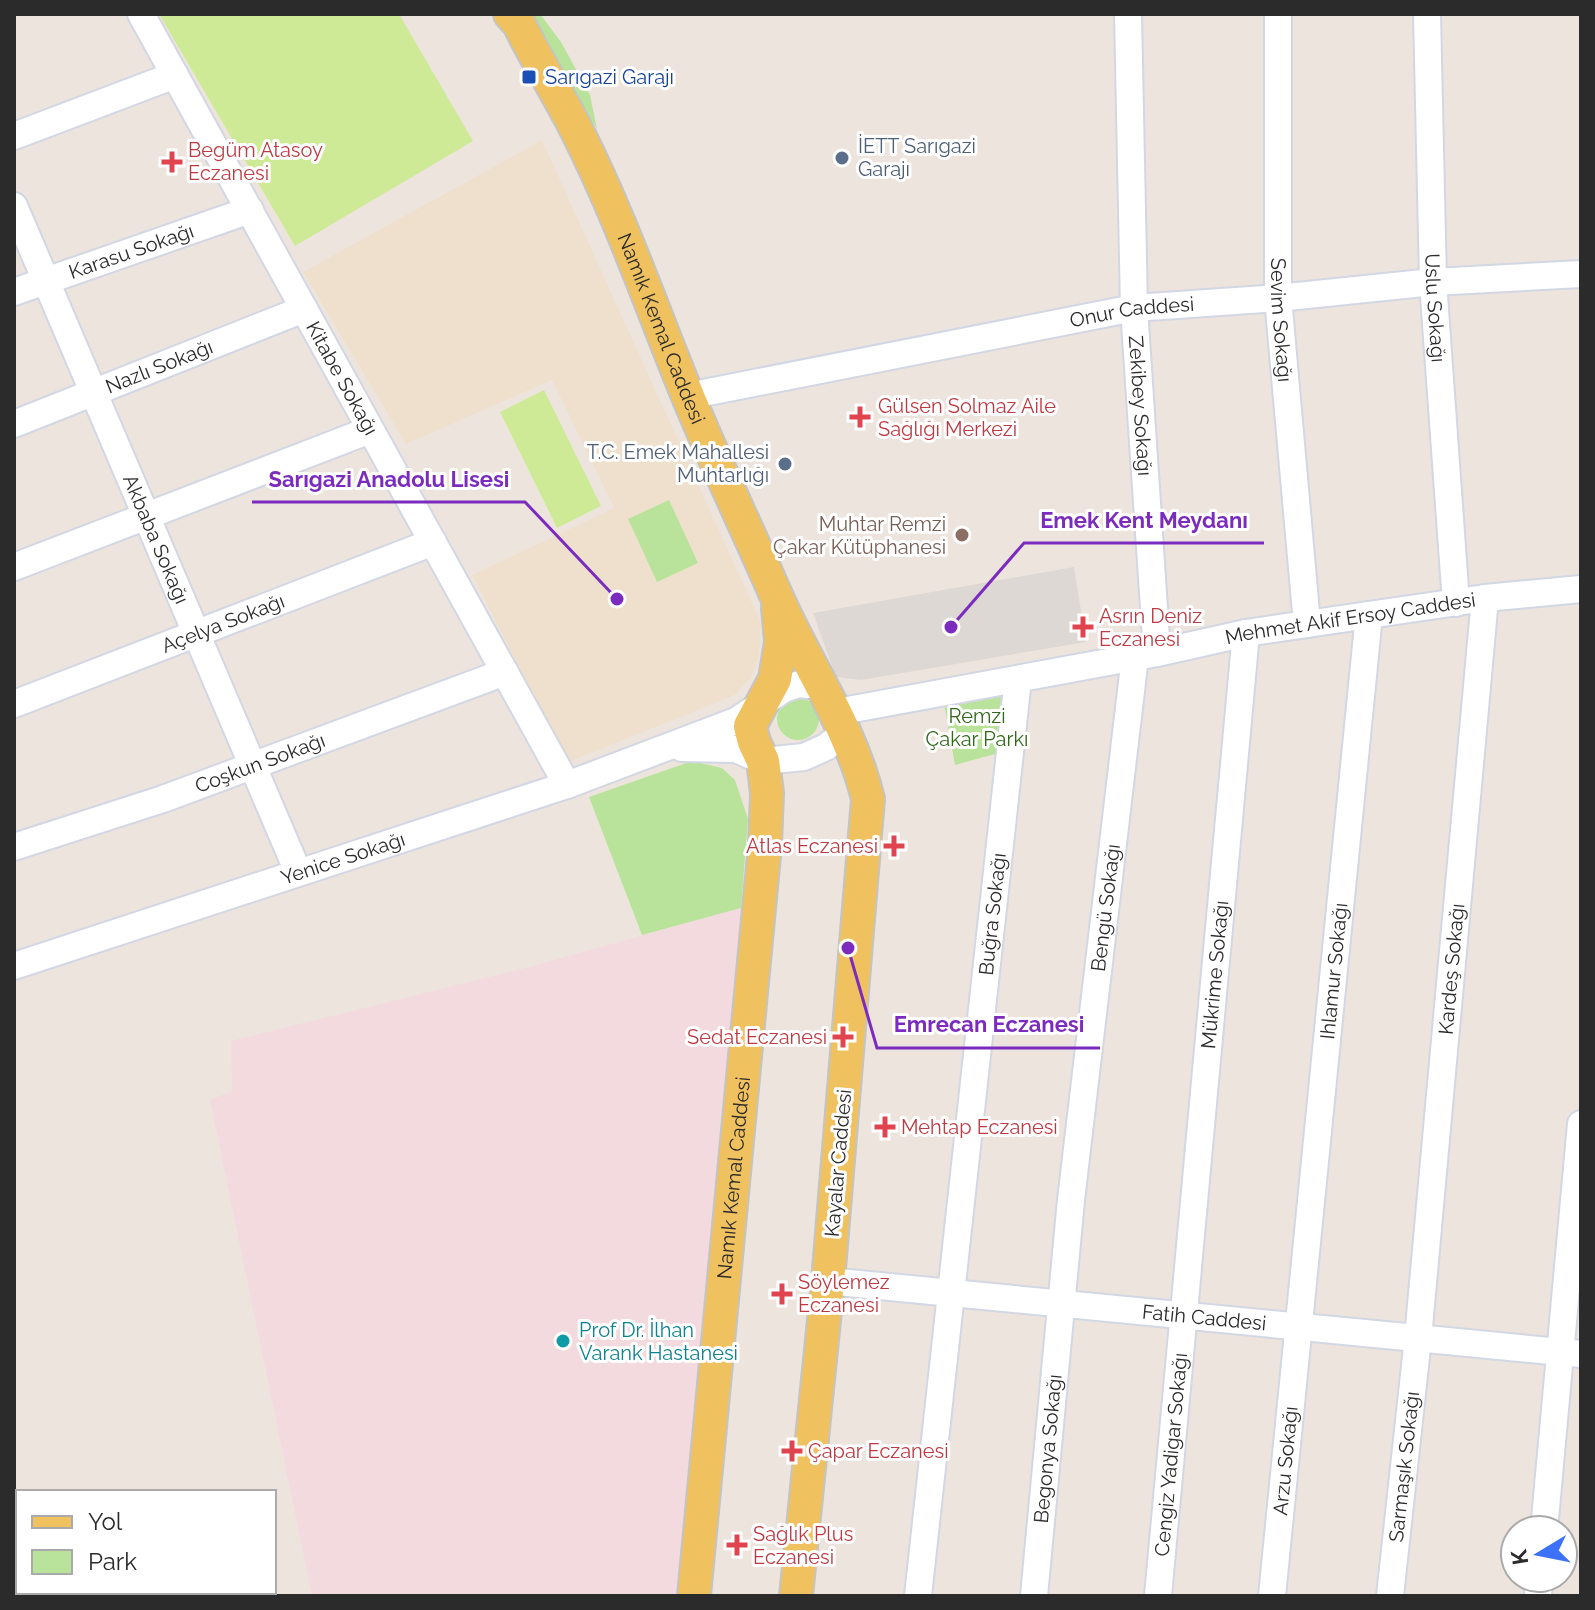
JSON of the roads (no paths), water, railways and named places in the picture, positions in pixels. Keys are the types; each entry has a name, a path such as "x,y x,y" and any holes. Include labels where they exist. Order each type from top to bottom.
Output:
{"main road":[{"name":"Namık Kemal Caddesi","path":"491,14 538,62"},
{"name":"Namık Kemal Caddesi","path":"510,14 519,24 578,132 688,396 777,597 834,710"},
{"path":"763,761 750,726 775,679 781,642 777,597"},
{"name":"Kayalar Caddesi","path":"796,1596 828,1281 868,799 860,769 834,710"},
{"name":"Namık Kemal Caddesi","path":"694,1596 765,845 767,793 763,761"}],"street":[{"name":"Kitabe Sokağı","path":"141,14 567,785"},
{"name":"Zekibey Sokağı","path":"1128,14 1146,655"},
{"name":"Sevim Sokağı","path":"1278,14 1278,298 1307,624"},
{"name":"Uslu Sokağı","path":"1427,14 1433,282 1456,603"},
{"path":"14,136 175,75"},
{"name":"Akbaba Sokağı","path":"14,206 298,872"},
{"name":"Karasu Sokağı","path":"14,292 250,210"},
{"name":"Onur Caddesi","path":"688,396 1134,308 1278,298 1433,282 1581,274"},
{"name":"Nazlı Sokağı","path":"14,424 304,309"},
{"path":"14,567 370,430"},
{"name":"Açelya Sokağı","path":"14,704 433,542"},
{"name":"Mehmet Akif Ersoy Caddesi","path":"834,710 1018,679 1246,633 1485,598 1581,589"},
{"name":"Kardeş Sokağı","path":"1418,1338 1485,598"},
{"name":"Ihlamur Sokağı","path":"1299,1327 1369,615"},
{"name":"Mükrime Sokağı","path":"1183,1315 1246,633"},
{"name":"Bengü Sokağı","path":"1063,1302 1071,1200 1146,655"},
{"name":"Coşkun Sokağı","path":"14,847 163,799 505,672"},
{"name":"Buğra Sokağı","path":"918,1596 1018,679"},
{"path":"670,748 736,749 763,761 804,757 826,747 834,710 799,684 784,689 761,705"},
{"name":"Yenice Sokağı","path":"14,966 567,785 736,721 761,705"},
{"path":"1546,1514 1571,1353 1581,1124"},
{"name":"Fatih Caddesi","path":"828,1281 1571,1353"},
{"name":"Begonya Sokağı","path":"1034,1596 1063,1302"},
{"name":"Cengiz Yadigar Sokağı","path":"1158,1596 1183,1315"},
{"name":"Arzu Sokağı","path":"1272,1596 1299,1327"},
{"name":"Sarmaşık Sokağı","path":"1390,1596 1418,1338"}],"place":[{"name":"Sarıgazi Garajı","path":"529,77"},
{"name":"İETT Sarıgazi Garajı","path":"842,158"},
{"name":"Begüm Atasoy Eczanesi","path":"172,162"},
{"name":"Gülsen Solmaz Aile Sağlığı Merkezi","path":"860,417"},
{"name":"T.C. Emek Mahallesi Muhtarlığı","path":"785,464"},
{"name":"Muhtar Remzi Çakar Kütüphanesi","path":"962,535"},
{"name":"Sarıgazi Anadolu Lisesi","path":"617,599"},
{"name":"Emek Kent Meydanı","path":"951,627"},
{"name":"Asrın Deniz Eczanesi","path":"1083,627"},
{"name":"Atlas Eczanesi","path":"894,846"},
{"name":"Emrecan Eczanesi","path":"848,948"},
{"name":"Sedat Eczanesi","path":"843,1037"},
{"name":"Mehtap Eczanesi","path":"885,1127"},
{"name":"Söylemez Eczanesi","path":"782,1294"},
{"name":"Prof Dr. İlhan Varank Hastanesi","path":"563,1341"},
{"name":"Çapar Eczanesi","path":"792,1451"},
{"name":"Sağlık Plus Eczanesi","path":"737,1545"}],"park label":[{"name":"Remzi Çakar Parkı","path":"977,728"}]}
